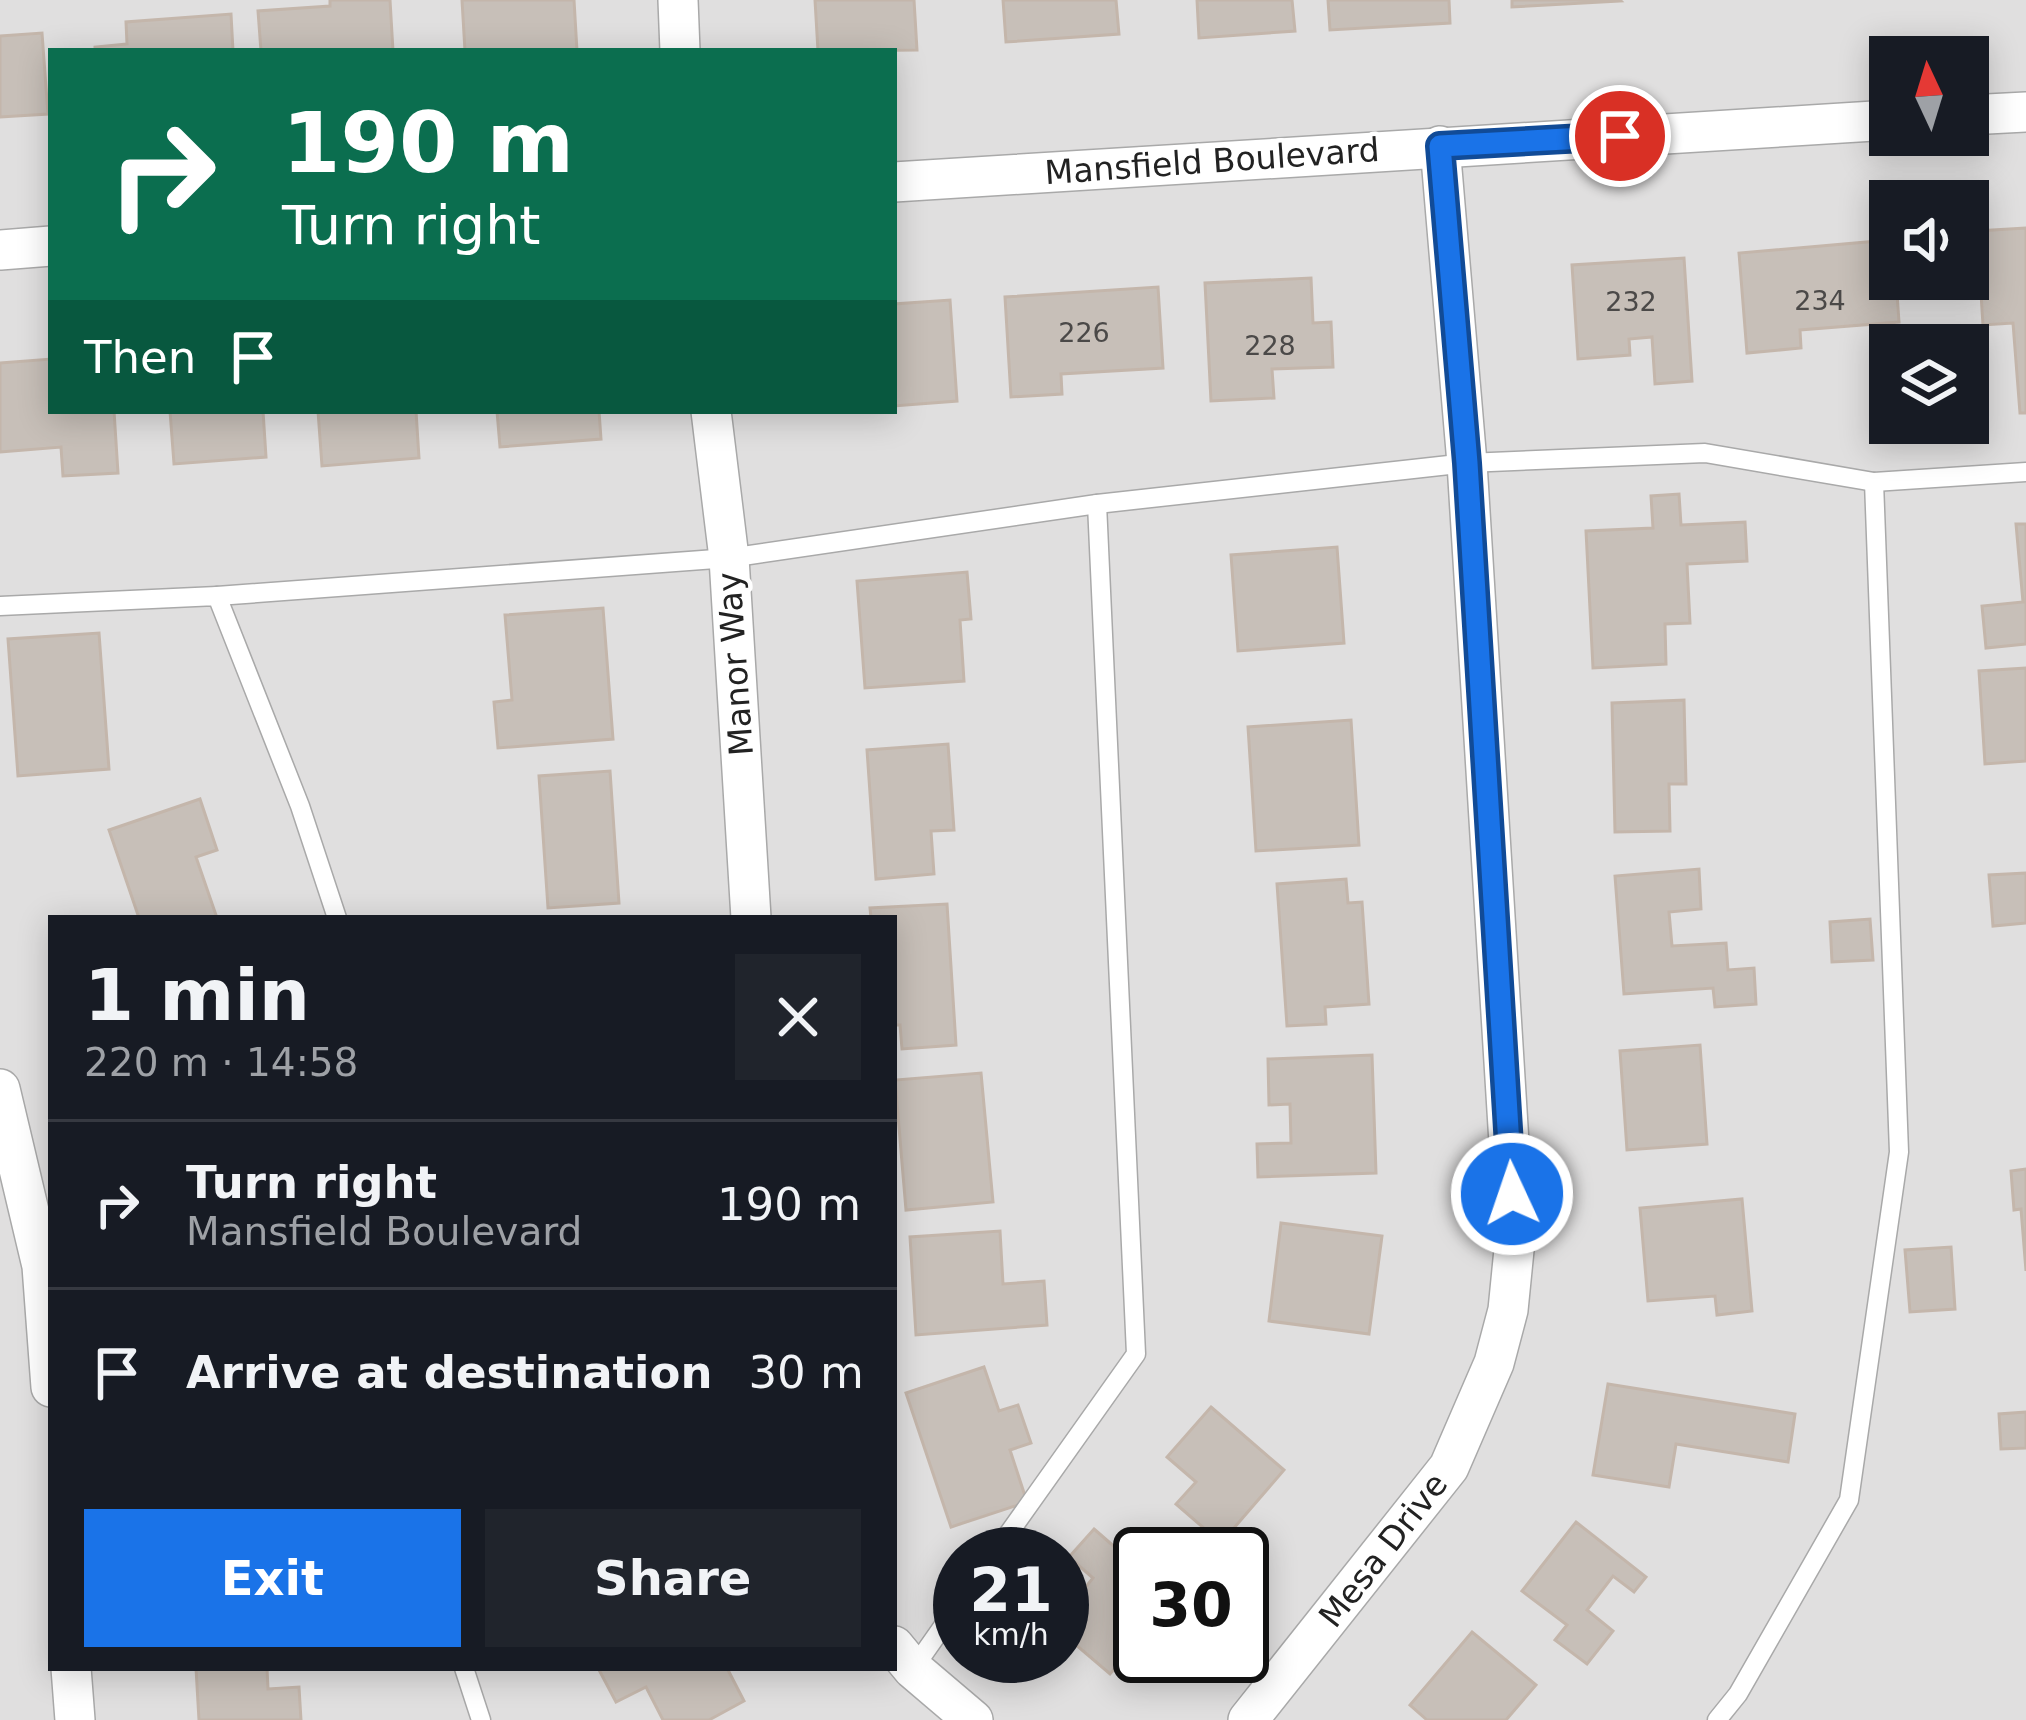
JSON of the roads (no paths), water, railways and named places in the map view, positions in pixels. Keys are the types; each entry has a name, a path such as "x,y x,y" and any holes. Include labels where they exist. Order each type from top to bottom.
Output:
{"street":[{"path":"678,0 680,48"},
{"path":"1989,114 2026,112"},
{"name":"Mansfield Boulevard","path":"897,182 1869,121"},
{"name":"Mesa Drive","path":"1248,1720 1448,1467 1494,1364 1508,1310 1515,1240 1467,463 1440,146"},
{"path":"0,250 48,246"},
{"name":"Manor Way","path":"711,414 729,558 751,915"},
{"path":"0,1089 42,1266 48,1347"},
{"path":"903,1658 973,1720"},
{"path":"71,1671 75,1720"}],"lane":[{"path":"0,606 217,596 729,558 1097,504 1467,463 1705,453 1874,482 2026,472"},
{"path":"1717,1720 1738,1694 1849,1500 1899,1152 1874,482"},
{"path":"1013,1527 1136,1354 1097,504"},
{"path":"217,596 300,806 336,915"},
{"path":"903,1658 933,1629"},
{"path":"465,1671 481,1720"}]}
